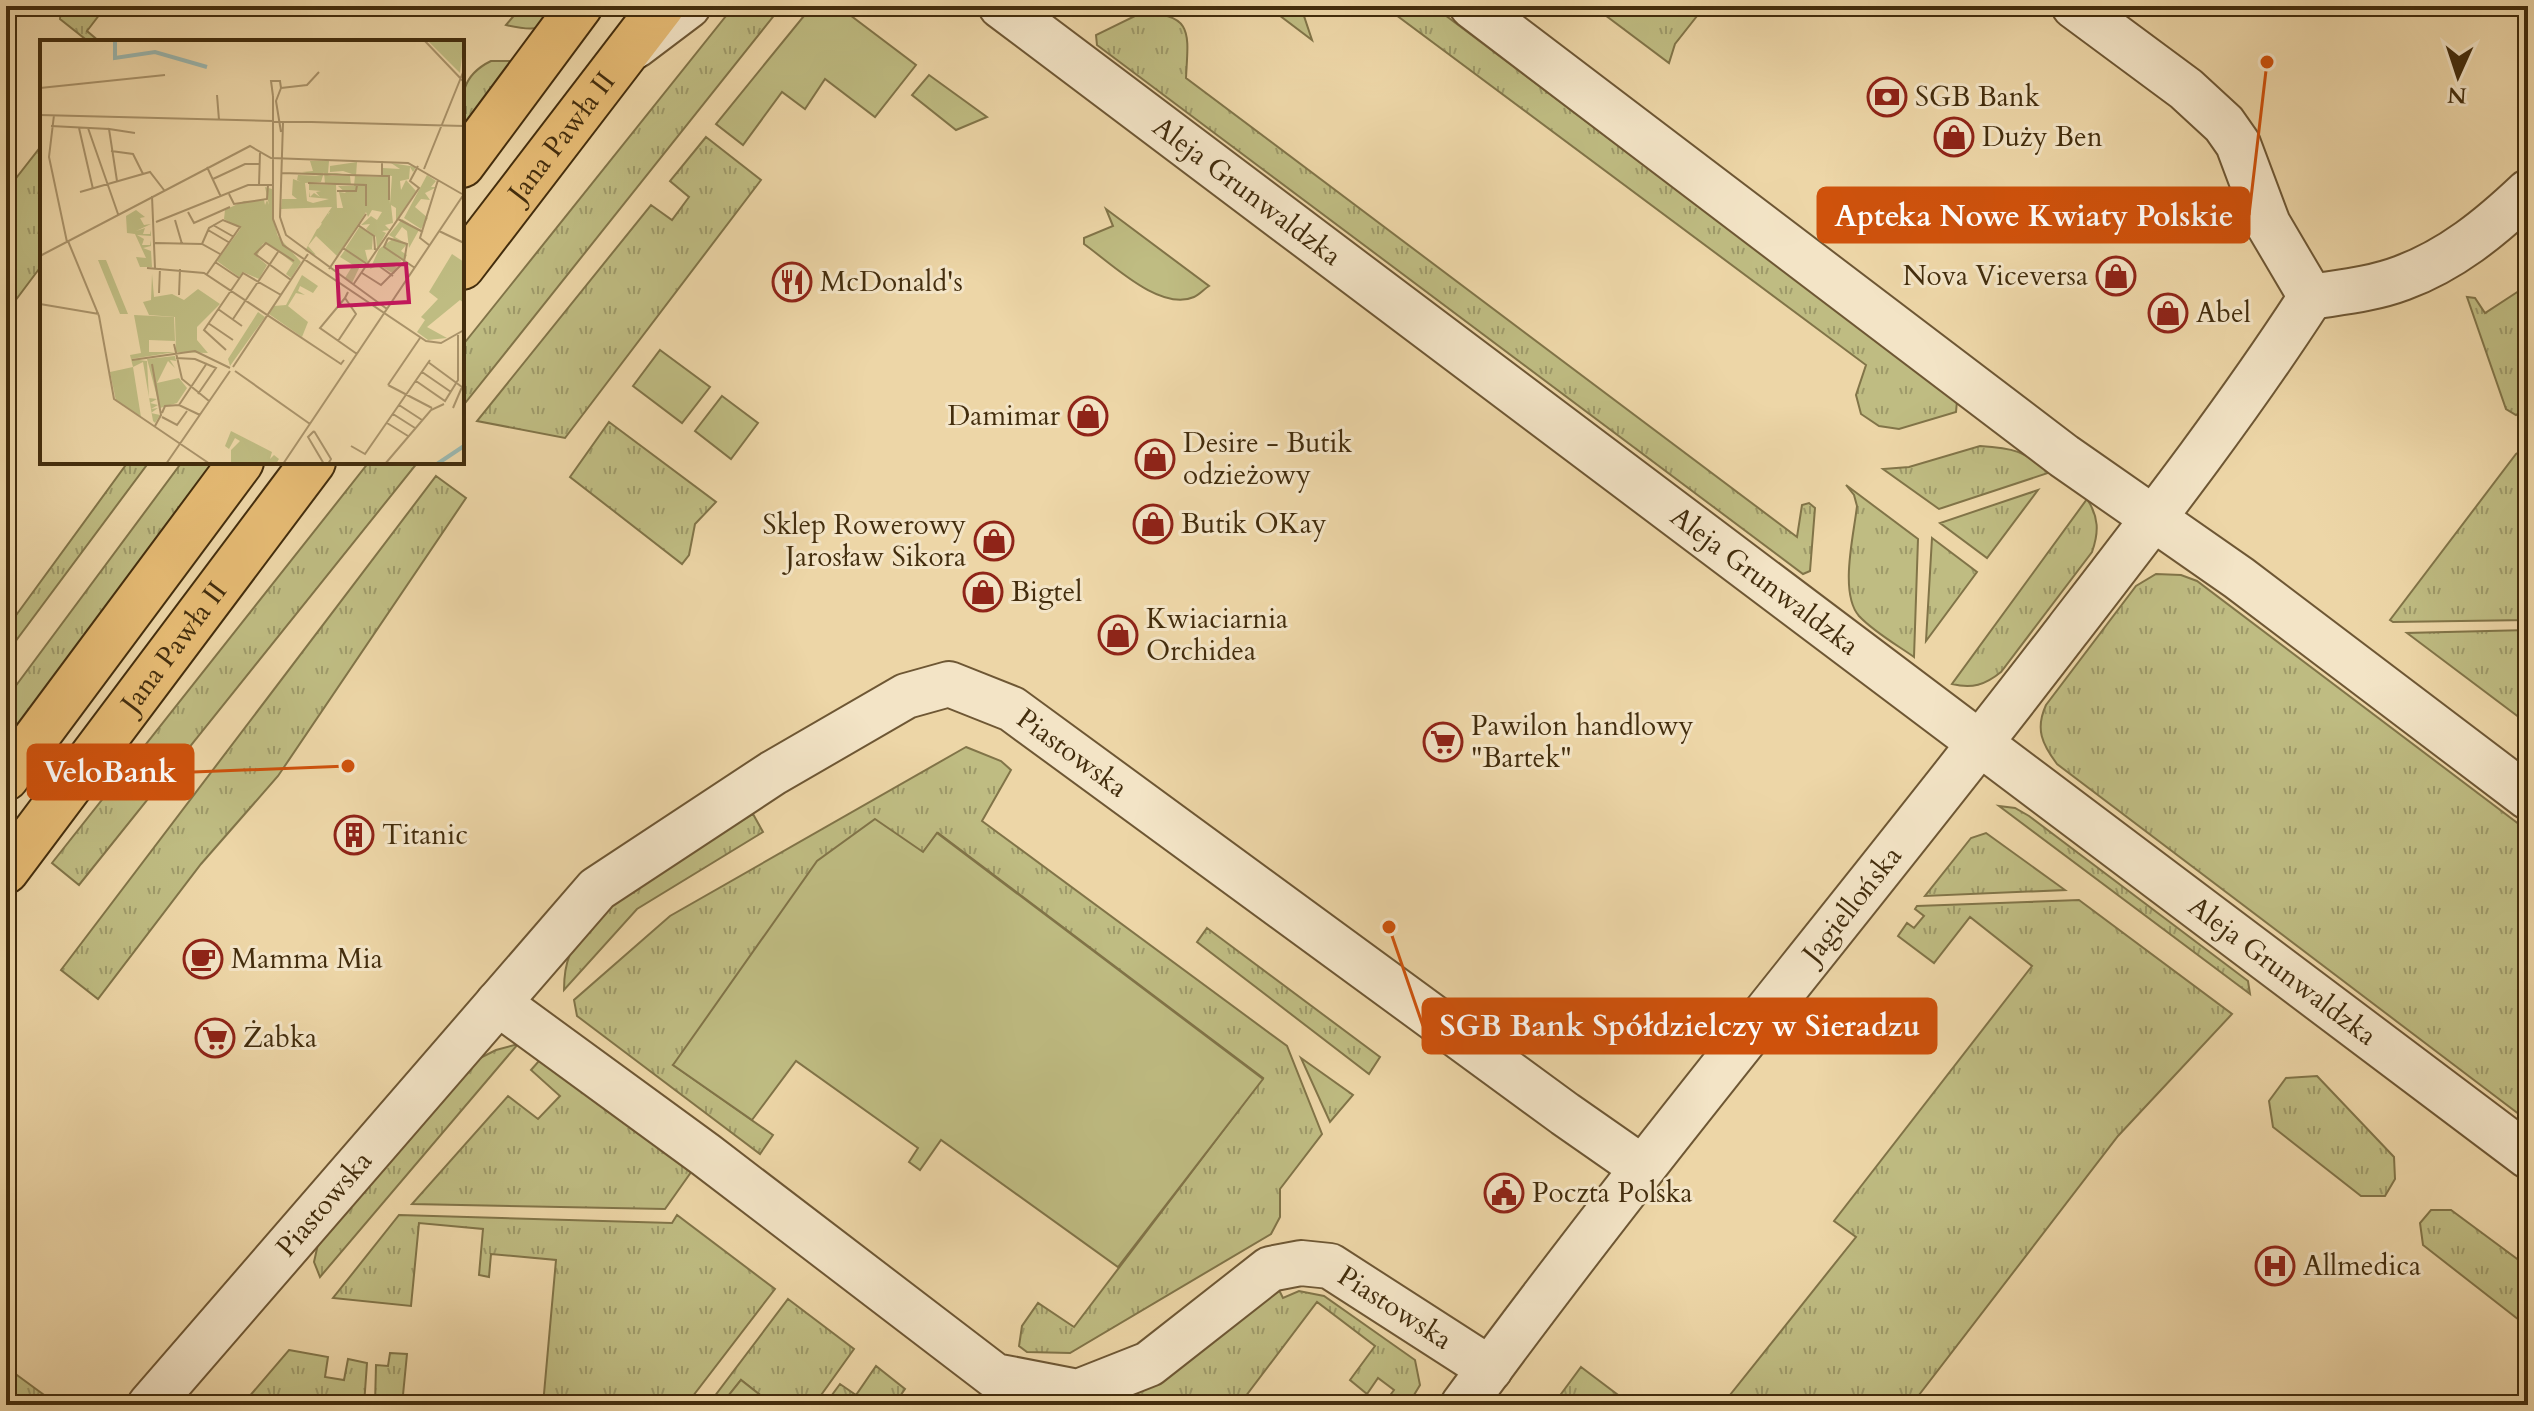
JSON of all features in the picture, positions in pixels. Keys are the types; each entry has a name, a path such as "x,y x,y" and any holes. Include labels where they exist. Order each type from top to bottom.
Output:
{"main road":[{"path":"464,162 580,6"},
{"name":"Jana Pawła II","path":"464,264 662,6"},
{"name":"Jana Pawła II","path":"6,778 240,464"},
{"name":"Jana Pawła II","path":"6,871 311,464"}],"street":[{"path":"624,54 688,6"},
{"name":"Aleja Grunwaldzka","path":"1001,6 2528,1156"},
{"path":"1472,6 2064,456 2155,517 2528,797"},
{"path":"2074,6 2186,89 2224,124 2238,144 2268,224 2311,297 2367,288 2402,278 2456,253 2498,221 2528,192"},
{"name":"Jagiellońska","path":"1463,1405 1641,1167 1981,743 2155,517 2273,356 2311,297"},
{"name":"Piastowska","path":"150,1405 597,889 773,773 906,696 949,684 1012,709 1641,1167"},
{"name":"Piastowska","path":"498,1003 706,1155 995,1376 1078,1392 1149,1364 1270,1269 1301,1263 1330,1266 1490,1369"}],"green space":[{"path":"61,6 98,6 103,10 87,31 98,40 86,40 60,19"},
{"path":"522,6 564,6 539,28 506,25"},
{"path":"734,6 780,8 464,404 464,344"},
{"path":"812,6 838,6 916,65 875,117 825,79 805,109 782,92 743,145 716,124"},
{"path":"1267,6 1304,6 1312,40"},
{"path":"1384,6 1433,6 1957,401 1956,412 1899,429 1879,426 1861,414 1856,395 1866,365"},
{"path":"1593,6 1634,6 1644,13 1650,6 1683,6 1697,16 1675,44 1669,63"},
{"path":"1141,13 1171,17 1184,29 1187,39 1186,78 1797,537 1802,505 1809,503 1815,508 1810,571 1803,574 1097,45 1096,35"},
{"path":"491,61 511,61 516,66 464,135 464,90 480,68"},
{"path":"929,75 987,117 956,130 912,95"},
{"path":"706,137 761,180 565,438 477,421 651,205 672,220 689,197 670,181"},
{"path":"40,148 40,268 6,313 6,191"},
{"path":"1106,209 1209,286 1194,297 1181,300 1166,298 1122,273 1084,244 1084,238 1113,226"},
{"path":"2528,285 2528,409 2516,415 2506,409 2467,297 2475,298 2485,313"},
{"path":"660,350 710,387 682,423 633,386"},
{"path":"722,396 758,423 731,459 695,431"},
{"path":"609,422 716,502 695,524 689,555 682,564 570,477"},
{"path":"1980,446 2018,452 2051,472 1939,509 1883,469 1909,467"},
{"path":"2528,450 2528,620 2390,620 2516,454"},
{"path":"127,464 148,464 6,654 6,629"},
{"path":"181,464 218,464 6,745 6,699"},
{"path":"367,464 416,464 79,885 52,863"},
{"path":"436,476 466,498 278,776 201,864 98,999 61,970"},
{"path":"1846,485 1918,539 1914,657 1872,627 1853,606 1849,563 1857,506 1854,495"},
{"path":"2038,490 1987,558 1940,523"},
{"path":"2087,499 2097,525 2092,552 2001,672 1978,685 1952,684"},
{"path":"1932,538 1977,572 1926,641"},
{"path":"2156,574 2181,575 2197,581 2528,831 2528,1121 2057,764 2052,757 2041,729 2046,705 2136,586"},
{"path":"2528,630 2528,724 2407,633"},
{"path":"966,747 1001,761 1011,770 982,821 1287,1046 1322,1134 1280,1189 1280,1217 1271,1234 1070,1353 1027,1352 1019,1346 1022,1326 1038,1303 1074,1327 1263,1078 938,833 923,852 673,1065 773,1135 760,1154 577,1016 574,1000 670,916"},
{"path":"1999,806 2015,808 2029,816 2248,981 2250,994"},
{"path":"753,814 763,832 637,909 564,990 570,954 583,932 602,911 650,874"},
{"path":"875,819 923,852 937,833 1263,1079 1118,1267 941,1140 920,1170 909,1162 918,1148 796,1061 752,1120 673,1065 817,861"},
{"path":"1986,833 2065,890 1925,896 1971,838"},
{"path":"2079,900 2232,1014 2118,1136 1919,1395 1956,1401 1959,1405 1722,1405 1856,1237 1834,1221 2032,966 1970,917 1934,963 1898,936 1907,923 1914,928 1924,916 1915,909 1917,906"},
{"path":"1207,928 1380,1057 1369,1074 1197,942"},
{"path":"518,1044 320,1277 314,1262 318,1244 474,1061"},
{"path":"545,1054 694,1168 665,1209 412,1204 508,1096 538,1119 560,1096 531,1070"},
{"path":"1301,1058 1353,1095 1330,1122"},
{"path":"2317,1076 2394,1157 2395,1179 2385,1196 2361,1196 2273,1127 2269,1101 2286,1078"},
{"path":"2431,1210 2451,1210 2528,1267 2528,1279 2524,1285 2528,1289 2528,1327 2423,1245 2420,1223"},
{"path":"399,1215 672,1223 677,1215 775,1289 686,1405 543,1405 556,1260 491,1254 489,1277 479,1275 483,1229 419,1223 411,1306 333,1298"},
{"path":"1276,1284 1283,1298 1299,1291 1324,1296 1415,1360 1420,1385 1408,1405 1383,1405 1394,1390 1378,1378 1367,1394 1350,1380 1375,1346 1317,1302 1239,1405 1086,1405"},
{"path":"788,1299 854,1349 819,1398 826,1403 840,1384 856,1395 876,1366 905,1389 898,1399 905,1405 773,1405 741,1380 721,1405 708,1405"},
{"path":"289,1350 328,1357 325,1377 344,1380 348,1359 367,1363 364,1405 242,1405"},
{"path":"390,1353 407,1354 402,1405 375,1405 376,1365 388,1366"},
{"path":"6,1367 55,1403 57,1405 6,1405"},
{"path":"1581,1367 1622,1398 1616,1405 1553,1405"},
{"path":"741,1380 773,1405 721,1405"}],"place":[{"name":"Apteka Nowe Kwiaty Polskie","path":"2267,62"},
{"name":"SGB Bank","path":"1887,97"},
{"name":"Duży Ben","path":"1954,137"},
{"name":"Nova Viceversa","path":"2116,276"},
{"name":"McDonald's","path":"792,282"},
{"name":"Abel","path":"2168,313"},
{"name":"Damimar","path":"1088,416"},
{"name":"Desire - Butik odzieżowy","path":"1155,459"},
{"name":"Butik OKay","path":"1153,524"},
{"name":"Sklep Rowerowy Jarosław Sikora","path":"994,541"},
{"name":"Bigtel","path":"983,592"},
{"name":"Kwiaciarnia Orchidea","path":"1118,635"},
{"name":"Pawilon handlowy \"Bartek\"","path":"1443,742"},
{"name":"VeloBank","path":"348,766"},
{"name":"Titanic","path":"354,835"},
{"name":"SGB Bank Spółdzielczy w Sieradzu","path":"1389,927"},
{"name":"Mamma Mia","path":"203,959"},
{"name":"Żabka","path":"215,1038"},
{"name":"Poczta Polska","path":"1504,1193"},
{"name":"Allmedica","path":"2275,1266"}]}
